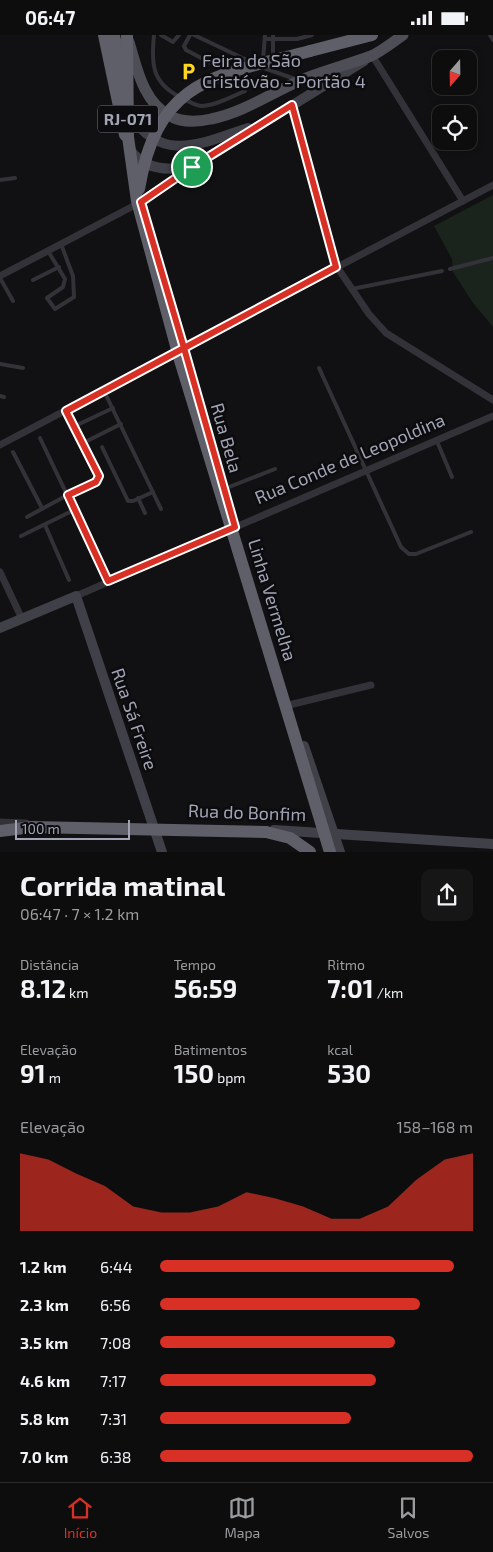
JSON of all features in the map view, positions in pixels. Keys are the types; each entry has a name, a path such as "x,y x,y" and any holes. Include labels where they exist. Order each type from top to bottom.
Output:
{"highway":[{"path":"104,35 125,137"},
{"path":"114,35 130,114"},
{"name":"Linha Vermelha","path":"126,35 125,137 134,202 174,350 324,852"},
{"name":"Linha Vermelha","path":"126,35 128,137 139,202 180,357 330,852"},
{"path":"139,202 142,171 155,132 172,107 183,96 217,77 372,35"},
{"path":"0,826 266,832 290,838 310,852"},
{"path":"0,831 32,827"}],"main road":[{"path":"126,35 140,77 149,96 157,107 181,120 194,122 220,117 237,111 299,81 372,55 403,35"}],"street":[{"path":"99,35 119,127 132,153 156,168 172,170 192,167"},
{"path":"0,277 139,202 372,55 463,201"},
{"path":"292,105 336,267 369,315 386,333 493,399"},
{"path":"130,114 138,127 148,137 162,143 186,147 264,122"},
{"path":"0,445 493,185"},
{"name":"Rua Bela","path":"139,202 289,705 340,852"},
{"name":"Rua Conde de Leopoldina","path":"0,628 493,416"},
{"path":"0,572 22,619"},
{"path":"0,588 8,590"},
{"name":"Rua Sá Freire","path":"76,596 162,852"},
{"path":"289,705 371,685"},
{"name":"Rua do Bonfim","path":"0,822 334,833 493,844"}],"lane":[{"path":"154,35 153,54 158,81 166,90 202,106 245,91 245,82 186,50 184,46 190,35"},
{"path":"162,35 173,42 179,35"},
{"path":"194,35 263,67 299,81"},
{"path":"204,40 206,35"},
{"path":"263,67 265,37 297,39 312,35"},
{"path":"490,35 493,40"},
{"path":"273,37 273,71"},
{"path":"0,180 16,178"},
{"path":"48,251 65,276 65,285 47,298 54,309 74,297 72,270 61,244"},
{"path":"450,269 493,258"},
{"path":"33,280 59,267"},
{"path":"352,289 442,271"},
{"path":"0,277 13,301"},
{"path":"0,364 23,368"},
{"path":"319,368 367,469 401,547 409,554 416,554 471,531"},
{"path":"104,391 161,509"},
{"path":"75,426 113,408"},
{"path":"27,517 99,478 66,411"},
{"path":"83,443 121,424"},
{"path":"40,438 108,581"},
{"path":"436,439 452,477"},
{"path":"102,447 128,501 138,499 153,492"},
{"path":"13,452 42,508"},
{"path":"224,489 275,469"},
{"path":"138,499 145,513"},
{"path":"21,537 74,510"},
{"path":"45,525 69,580"}],"shaded area":[{"path":"493,195 493,327 473,303 453,272 452,259 434,226"}],"place":[{"name":"Feira de São Cristóvão - Portão 4","path":"188,71"}],"route":[{"path":"192,167 141,202 184,348 66,411 99,476 96,482 68,495 108,581 235,527 184,348 336,267 292,105 192,167"}]}
